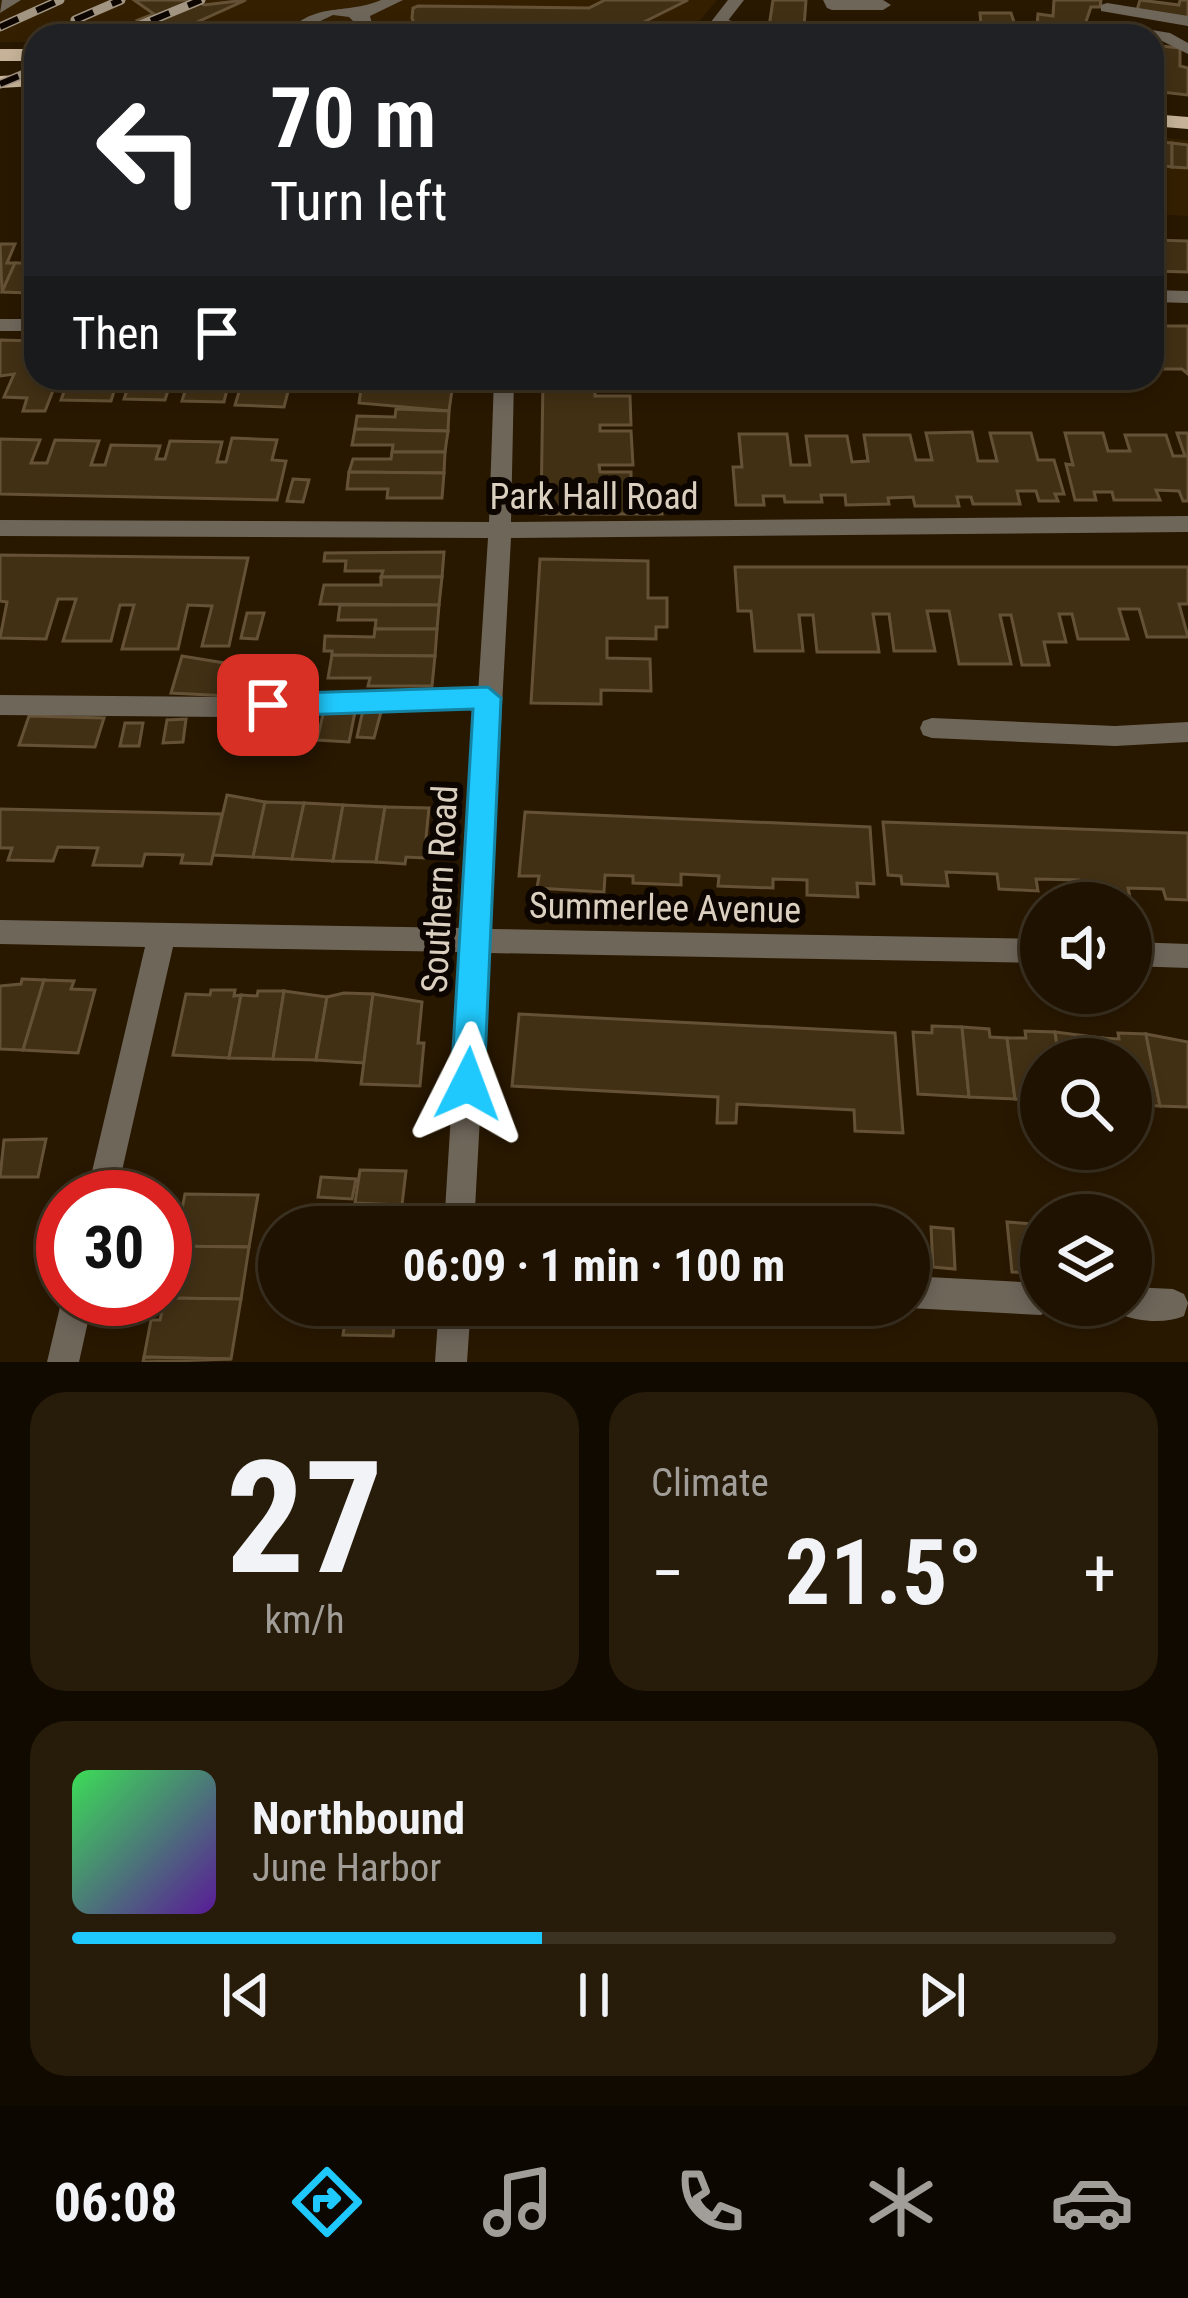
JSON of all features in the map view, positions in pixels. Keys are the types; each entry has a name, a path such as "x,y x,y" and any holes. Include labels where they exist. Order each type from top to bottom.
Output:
{"street":[{"path":"0,8 14,0"},
{"path":"310,8 395,0"},
{"path":"718,24 736,0"},
{"path":"831,0 832,5 883,5"},
{"path":"343,7 367,24"},
{"path":"1107,8 1188,20"},
{"name":"Southern Road","path":"460,1206 500,530 504,390"},
{"name":"Park Hall Road","path":"0,528 500,530 1188,524"},
{"path":"0,705 225,706 488,698"},
{"path":"932,728 1115,736 1188,732"},
{"name":"Summerlee Avenue","path":"0,932 1020,951"},
{"path":"107,1170 161,938"},
{"path":"1152,955 1188,956"},
{"path":"930,1293 1020,1298"},
{"path":"1152,1304 1173,1305"},
{"path":"63,1362 71,1326"},
{"path":"451,1362 454,1326"}],"shaded area":[{"path":"0,0 717,0 697,24 24,24 24,42 0,42"},
{"path":"1164,138 1188,140 1188,216 1164,215"}],"building":[{"path":"134,0 196,0 204,5 246,0 193,24 138,20 154,14"},
{"path":"605,0 688,0 640,24 414,24 412,18 418,6 589,8"},
{"path":"773,0 806,0 804,24 769,24"},
{"path":"1054,0 1101,0 1100,7 1091,7 1085,24 1037,24 1038,14 1053,16"},
{"path":"1140,0 1179,5 1180,0 1188,0 1188,18 1137,10"},
{"path":"980,13 1011,13 1015,24 981,24"},
{"path":"1164,46 1180,48 1180,66 1188,68 1188,95 1164,92"},
{"path":"1164,142 1172,143 1172,167 1164,166"},
{"path":"1172,143 1188,145 1188,168 1172,167"},
{"path":"1164,240 1188,241 1188,272 1164,271"},
{"path":"0,244 15,244 7,263 15,263 2,292"},
{"path":"15,263 24,263 24,293 2,292"},
{"path":"1164,326 1188,326 1188,374 1182,369 1164,369"},
{"path":"0,340 24,341 24,390 53,390 45,411 23,411 27,398 4,397 14,374 0,376"},
{"path":"65,390 114,390 111,401 61,400"},
{"path":"127,390 168,390 165,400 124,399"},
{"path":"185,390 227,390 224,402 182,401"},
{"path":"240,390 288,390 284,407 235,405"},
{"path":"361,390 452,390 449,411 359,403"},
{"path":"543,390 630,396 631,425 600,425 600,431 631,431 633,465 599,465 600,472 631,472 631,486 660,486 662,514 541,514"},
{"path":"396,409 449,411 448,431 355,429 357,416 395,417"},
{"path":"355,429 448,431 445,452 392,452 393,445 352,445"},
{"path":"972,432 978,461 997,461 990,433 1031,433 1038,460 1054,460 1064,494 1055,494 1058,501 1039,501 1036,491 1017,491 1020,504 973,504 971,497 957,497 959,506 915,506 913,497 888,498 889,504 846,505 845,495 821,495 822,502 785,502 784,496 763,496 764,505 736,505 733,467 742,467 739,434 787,434 791,465 810,465 806,436 847,436 852,462 868,461 864,435 910,435 916,460 932,460 926,433"},
{"path":"1065,433 1103,433 1108,451 1130,451 1125,435 1166,435 1173,456 1185,456 1177,433 1188,433 1188,501 1183,501 1179,491 1156,490 1160,500 1114,500 1112,492 1094,492 1096,500 1075,500"},
{"path":"232,438 277,440 272,460 286,461 277,500 0,494 0,439 40,440 31,463 47,463 55,440 99,441 91,465 105,465 111,445 160,446 156,459 165,459 170,441 222,442 217,462 226,462"},
{"path":"392,452 445,452 444,473 349,472 353,459 391,459"},
{"path":"349,472 444,473 442,498 387,498 388,489 347,489"},
{"path":"293,479 309,480 303,502 287,501"},
{"path":"444,552 442,577 381,577 383,571 345,571 346,561 324,561 325,553"},
{"path":"0,555 248,558 229,646 202,646 212,606 188,605 178,649 122,649 134,605 120,605 111,641 63,641 76,599 58,599 46,639 0,638 7,602 0,601"},
{"path":"540,559 648,561 648,598 667,598 667,627 656,627 656,639 607,638 607,658 650,659 651,691 601,690 601,704 531,703"},
{"path":"735,567 1188,567 1188,604 1179,604 1188,637 1147,637 1139,609 1119,609 1128,639 1078,639 1072,614 1059,614 1066,642 1044,642 1049,665 1022,665 1011,615 1000,615 1011,664 959,664 949,611 927,611 935,651 894,651 889,614 873,614 879,652 817,652 813,615 799,615 803,651 755,651 751,611 738,611"},
{"path":"381,577 442,577 439,605 320,604 324,585 381,585"},
{"path":"340,605 439,605 437,629 375,629 376,620 338,620"},
{"path":"247,613 264,613 257,639 241,638"},
{"path":"375,629 437,629 435,656 332,655 324,651 325,636 374,637"},
{"path":"332,655 435,656 432,686 368,686 370,678 328,678"},
{"path":"182,656 237,665 229,696 171,693"},
{"path":"243,707 279,708 271,740 235,738"},
{"path":"284,709 303,710 296,736 277,734"},
{"path":"324,710 355,712 349,742 317,740"},
{"path":"363,710 381,712 374,738 357,737"},
{"path":"29,716 104,718 95,747 19,745"},
{"path":"186,719 183,742 163,743 167,720"},
{"path":"125,723 143,723 139,746 120,746"},
{"path":"227,795 265,802 253,857 213,855"},
{"path":"265,802 304,803 292,859 253,857"},
{"path":"304,803 343,805 333,861 292,859"},
{"path":"343,805 385,807 376,862 333,861"},
{"path":"385,807 429,808 424,858 406,857 405,864 376,862"},
{"path":"0,809 222,814 211,864 181,863 183,855 145,854 142,866 93,865 98,848 58,847 53,861 8,860 12,848 0,848"},
{"path":"525,812 870,827 874,884 857,883 858,897 807,895 807,880 773,879 773,888 718,886 719,876 681,874 681,885 633,883 633,876 605,875 604,892 537,888 539,876 519,876"},
{"path":"883,822 1188,833 1188,900 1166,899 1163,889 1152,889 1152,882 1036,879 1020,882 1020,890 999,889 997,874 946,872 948,886 902,884 901,876 888,875"},
{"path":"22,979 44,980 23,1050 0,1049 0,986 21,984"},
{"path":"44,980 74,981 71,989 95,990 78,1053 23,1050"},
{"path":"211,990 235,990 234,996 241,995 229,1058 173,1055 186,994 210,995"},
{"path":"258,991 284,991 273,1059 229,1058 241,995 257,996"},
{"path":"284,991 327,997 316,1060 273,1059"},
{"path":"373,994 364,1063 316,1060 327,997"},
{"path":"373,994 422,1002 420,1086 361,1084"},
{"path":"519,1014 895,1033 903,1133 855,1131 854,1110 737,1104 736,1123 717,1123 718,1097 512,1086"},
{"path":"932,1026 962,1027 969,1097 918,1094 913,1032 932,1033"},
{"path":"962,1027 989,1029 990,1037 1007,1038 1015,1099 969,1097"},
{"path":"1025,1031 1055,1032 1056,1038 1026,1038"},
{"path":"1055,1032 1103,1038 1056,1038"},
{"path":"1118,1033 1146,1034 1147,1038 1119,1038"},
{"path":"1146,1034 1188,1042 1188,1107 1160,1106 1152,1038"},
{"path":"1007,1038 1020,1038 1020,1099 1015,1099"},
{"path":"1152,1065 1160,1106 1152,1106"},
{"path":"46,1139 36,1177 0,1177 4,1140"},
{"path":"360,1170 406,1171 402,1205 355,1203"},
{"path":"321,1177 356,1179 352,1199 318,1197"},
{"path":"192,1194 258,1195 249,1247 192,1246"},
{"path":"1007,1222 1020,1223 1020,1272 1012,1272"},
{"path":"931,1227 953,1229 955,1269 933,1267"},
{"path":"192,1246 249,1247 241,1299 192,1298"},
{"path":"192,1298 241,1299 231,1359 144,1357 150,1326 192,1326"},
{"path":"344,1326 394,1326 393,1336 343,1335"},
{"path":"144,1357 231,1359 143,1362"}],"railway":[{"path":"0,27 60,0"},
{"path":"75,20 121,0"},
{"path":"143,24 201,0"},
{"path":"0,84 24,74"}],"route":[{"path":"268,705 488,698 468,1084"}]}
